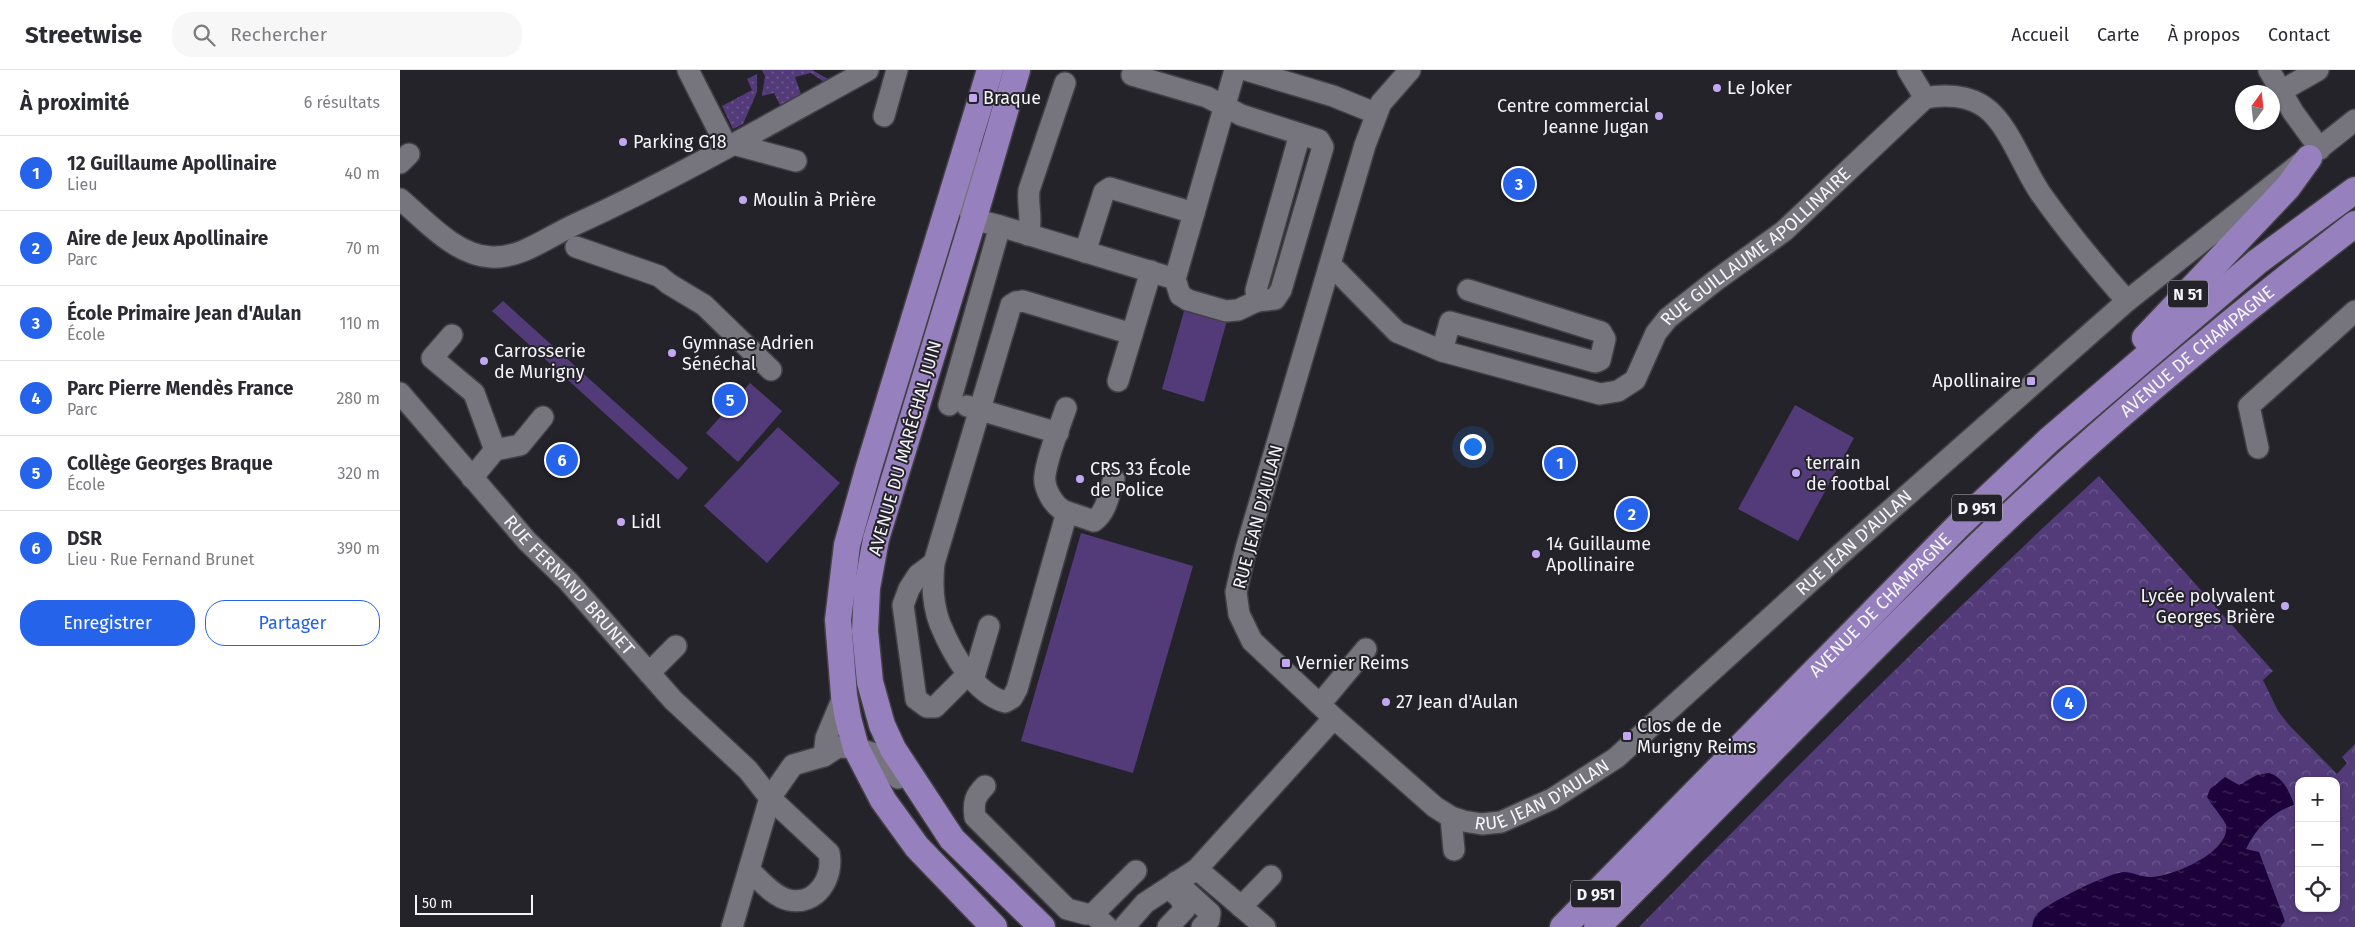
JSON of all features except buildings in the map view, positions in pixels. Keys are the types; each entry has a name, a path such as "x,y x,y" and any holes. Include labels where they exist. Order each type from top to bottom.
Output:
{"main road":[{"name":"AVENUE DU MARÉCHAL JUIN","path":"990,70 868,470 847,545 838,620 844,695 848,718 861,758 883,800 917,847 994,927"},
{"name":"AVENUE DU MARÉCHAL JUIN","path":"1016,70 970,212 876,540 867,588 865,631 870,682 881,722 893,749 952,839 1042,927"},
{"name":"N 51","path":"2064,427 2096,387 2216,265 2288,188 2315,153"},
{"name":"AVENUE DE CHAMPAGNE","path":"1563,927 1960,524 2064,427 2257,262 2355,190"},
{"name":"AVENUE DE CHAMPAGNE","path":"1597,927 1811,710 1988,536 2066,464 2222,331 2355,224"},
{"path":"2222,331 2355,236"}],"street":[{"path":"688,70 730,146 796,161"},
{"path":"400,199 452,242 472,254 481,256 511,256 572,245 730,146 868,70"},
{"path":"884,116 897,70"},
{"path":"1132,75 1207,97 1225,107 1241,115 1319,140 1323,147 1281,290 1275,299 1257,301 1238,310 1226,312 1188,300 1180,295 1175,279 1225,107 1235,70"},
{"path":"1246,70 1332,96 1375,113"},
{"name":"RUE JEAN D'AULAN","path":"1410,70 1397,82 1375,113 1246,549 1236,592 1239,614 1252,641 1435,807 1451,817 1482,824 1501,822 1552,799 1616,758 1835,559 2127,301 2355,120"},
{"path":"2269,70 2315,153"},
{"path":"2281,91 2318,70"},
{"path":"1913,73 1925,98 1939,95 1963,98 1986,108 2000,123 2041,194 2127,301"},
{"path":"1028,234 1032,221 1028,206 1029,190 1065,83"},
{"name":"RUE GUILLAUME APOLLINAIRE","path":"1329,268 1337,271 1397,332 1442,351 1600,394 1618,392 1635,380 1656,333 1668,318 1784,231 1925,98"},
{"path":"973,125 970,212 1000,226 1175,279"},
{"path":"1085,252 1104,192 1110,188 1194,213"},
{"path":"1000,226 950,403 1058,433"},
{"path":"572,245 659,276 704,305 770,370"},
{"path":"1118,381 1151,271"},
{"path":"1442,351 1450,322 1595,362 1600,360 1605,339 1602,332 1468,290"},
{"path":"1067,512 1020,680 1012,698 1005,702 992,698 970,677 940,623 932,582 934,563 1011,305 1016,302 1023,302 1132,334"},
{"path":"2258,448 2249,406 2355,311"},
{"path":"452,335 432,358 474,393 495,450"},
{"name":"RUE FERNAND BRUNET","path":"400,392 527,541 568,581 673,700 748,770 770,798 829,852 831,864 826,882 815,893 802,901 788,900 777,895 749,870"},
{"path":"1066,408 1045,476 1051,497 1059,510 1094,520 1098,518 1103,512 1114,479"},
{"path":"472,478 495,450 520,445 543,417"},
{"path":"934,563 918,575 909,588 903,605 916,699 927,707 935,707 970,677 989,626"},
{"path":"649,673 676,646"},
{"path":"1124,927 1145,903 1197,869 1327,711 1366,649"},
{"path":"824,756 826,738 844,695"},
{"path":"732,927 770,798 793,765 824,756 885,757 934,835 967,872 1002,889"},
{"path":"985,786 976,795 973,803 975,817 1068,909 1100,920 1136,871"},
{"path":"1451,817 1454,850"},
{"path":"1197,869 1265,927"},
{"path":"1241,906 1271,876"},
{"path":"1168,927 1185,909 1172,885"},
{"path":"1172,885 1210,913 1209,920 1202,927"}],"green space":[{"path":"762,70 812,70 830,80 824,82 811,73 795,77 801,94 780,105 774,93 762,96 765,76"},
{"path":"757,74 757,92 743,124 733,129 722,106 752,90 747,79"},
{"path":"503,301 688,468 678,480 492,311"},
{"path":"1186,304 1228,317 1204,402 1162,389"},
{"path":"750,383 782,411 738,462 706,433"},
{"name":"terrain de footbal","path":"1795,405 1854,438 1798,541 1738,509"},
{"path":"778,427 840,483 767,563 704,506"},
{"path":"2099,476 2273,671 2263,680 2278,711 2289,725 2337,774 2347,763 2342,757 2355,744 2355,927 1639,927 1752,812 1982,586"},
{"path":"1627,497 1638,498 1637,532 1625,531"},
{"path":"1081,533 1193,566 1133,773 1021,741"}],"water":[{"path":"2269,773 2282,781 2294,805 2272,816 2265,822 2246,849 2259,852 2285,921 2280,927 2032,927 2036,916 2044,908 2106,877 2124,872 2147,877 2160,876 2185,868 2198,861 2219,845 2225,835 2226,825 2207,797 2210,789 2225,777 2239,785 2257,775"}],"place":[{"name":"Le Joker","path":"1717,88"},
{"name":"Braque","path":"973,98"},
{"name":"Centre commercial Jeanne Jugan","path":"1659,116"},
{"name":"Parking G18","path":"623,142"},
{"name":"École Primaire Jean d'Aulan","path":"1519,184"},
{"name":"Moulin à Prière","path":"743,200"},
{"name":"Gymnase Adrien Sénéchal","path":"672,353"},
{"name":"Carrosserie de Murigny","path":"484,361"},
{"name":"Apollinaire","path":"2031,381"},
{"name":"Collège Georges Braque","path":"730,400"},
{"name":"DSR","path":"562,460"},
{"name":"12 Guillaume Apollinaire","path":"1560,463"},
{"name":"terrain de footbal","path":"1796,473"},
{"name":"CRS 33 École de Police","path":"1080,479"},
{"name":"Aire de Jeux Apollinaire","path":"1632,514"},
{"name":"Lidl","path":"621,522"},
{"name":"14 Guillaume Apollinaire","path":"1536,554"},
{"name":"Lycée polyvalent Georges Brière","path":"2285,606"},
{"name":"Vernier Reims","path":"1286,663"},
{"name":"27 Jean d'Aulan","path":"1386,702"},
{"name":"Parc Pierre Mendès France","path":"2069,703"},
{"name":"Clos de de Murigny Reims","path":"1627,736"}]}
